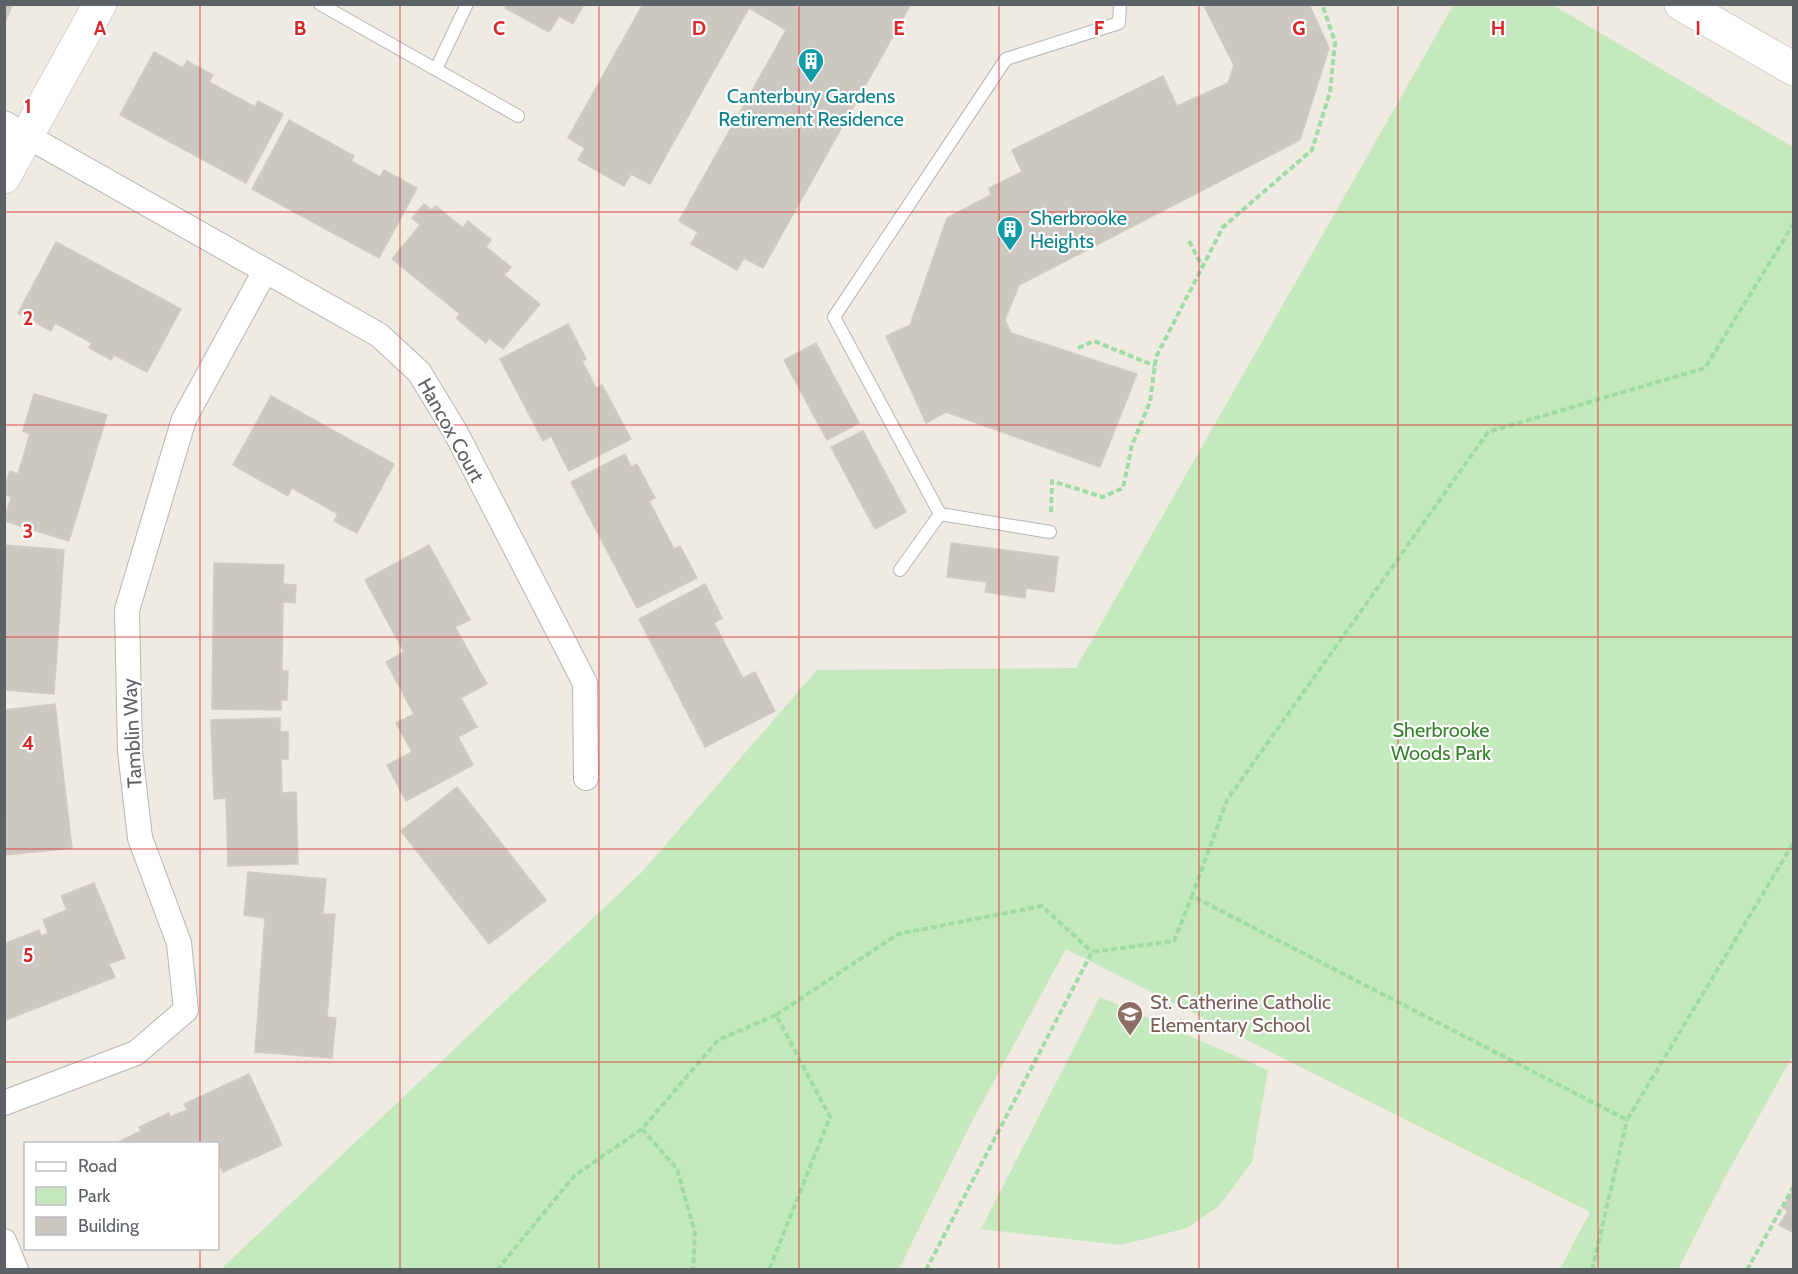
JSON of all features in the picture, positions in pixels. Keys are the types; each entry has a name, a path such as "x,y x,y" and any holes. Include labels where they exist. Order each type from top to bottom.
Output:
{"street":[{"path":"4,177 16,128 100,4"},
{"path":"1681,4 1794,69"},
{"name":"Hancox Court","path":"16,128 379,335 419,372 456,433 585,683 586,778"},
{"name":"Tamblin Way","path":"4,1103 136,1053 186,1010 179,943 140,838 130,751 127,610 184,419 264,271"},
{"path":"4,1241 16,1269"}],"lane":[{"path":"320,4 518,116"},
{"path":"436,69 468,4"},
{"path":"940,514 834,316 1006,59 1119,23 1120,4"},
{"path":"940,514 1050,532"},
{"path":"900,570 940,514"}],"path":[{"path":"1050,532 1053,481 1103,497 1123,488 1132,445 1150,402 1156,357 1223,227 1312,150 1330,92 1335,42 1322,4"},
{"path":"1092,952 1174,941 1227,800 1488,432 1705,368 1794,223"},
{"path":"1189,241 1202,266"},
{"path":"1078,348 1094,341 1155,366"},
{"path":"1592,1269 1627,1120 1794,842"},
{"path":"1192,896 1627,1120"},
{"path":"497,1269 574,1176 642,1129 718,1040 776,1015 898,934 1042,906 1092,952"},
{"path":"926,1269 1092,952"},
{"path":"769,1269 830,1117 776,1015"},
{"path":"642,1129 677,1169 695,1233 693,1269"},
{"path":"1747,1269 1794,1186"}],"green space":[{"name":"Sherbrooke Woods Park","path":"1454,4 1553,5 1793,147 1793,1055 1723,1181 1678,1269 1560,1269 1590,1212 1066,949 970,1125 899,1269 221,1269 642,872 817,670 1076,668"},
{"path":"1100,997 1268,1070 1252,1162 1219,1206 1187,1228 1121,1245 981,1229"}],"building":[{"path":"4,4 13,4 4,24"},
{"path":"507,4 584,4 573,24 559,16 549,32 505,8"},
{"name":"Canterbury Gardens Retirement Residence","path":"643,4 792,4 799,8 801,4 911,4 763,268 744,258 737,270 691,244 698,232 679,221 786,30 749,8 650,184 631,174 624,186 578,160 585,148 568,138"},
{"name":"Sherbrooke Heights","path":"1203,4 1309,4 1329,48 1300,140 1019,285 1005,320 1011,333 1137,374 1100,467 946,412 926,423 886,336 910,325 947,218 991,195 989,188 1022,172 1012,150 1163,76 1177,106 1228,83 1234,65"},
{"path":"154,52 183,68 187,61 213,75 209,82 255,107 258,101 283,114 246,183 120,115"},
{"path":"289,120 354,156 351,161 380,177 384,170 417,188 379,258 252,189"},
{"path":"424,204 432,210 436,206 463,228 468,221 491,240 486,247 511,267 504,275 540,304 503,349 489,338 486,343 456,318 460,314 392,259 420,225 412,218"},
{"path":"56,242 181,309 147,372 114,355 111,360 89,348 92,343 55,323 51,331 18,313"},
{"path":"568,324 586,359 582,361 596,388 602,385 631,439 569,471 551,436 543,441 500,359"},
{"path":"816,343 859,423 827,440 784,360"},
{"path":"34,394 107,415 69,541 4,521 11,497 4,494 4,488 10,471 18,474 30,434 23,431"},
{"path":"271,396 394,464 357,533 334,521 338,514 292,488 288,496 233,465"},
{"path":"863,431 906,512 875,529 831,447"},
{"path":"625,454 631,467 637,464 655,498 649,501 674,549 680,546 697,578 637,608 571,482"},
{"path":"951,543 1058,557 1054,592 1026,588 1025,598 985,592 987,582 947,577"},
{"path":"4,545 64,550 54,694 4,690"},
{"path":"429,545 470,620 455,627 487,684 461,698 477,727 458,737 473,765 406,801 387,765 412,752 396,723 414,714 386,662 404,652 365,580"},
{"path":"214,563 284,565 283,584 296,585 295,603 283,602 282,671 288,671 287,700 281,700 281,710 212,709"},
{"path":"705,584 722,618 714,623 743,678 755,672 775,711 705,747 639,619"},
{"path":"55,704 72,848 6,855 4,710"},
{"path":"280,718 280,732 288,732 288,759 281,759 282,793 296,792 298,864 228,866 226,798 214,799 211,720"},
{"path":"457,787 546,900 489,944 401,831"},
{"path":"248,872 326,879 323,914 335,914 327,1017 336,1018 332,1058 255,1052 265,918 244,915"},
{"path":"94,883 125,958 109,964 115,977 4,1021 4,944 39,930 41,936 48,933 43,920 67,910 61,896"},
{"path":"249,1074 282,1145 223,1172 219,1166 219,1142 118,1142 141,1131 139,1127 169,1113 170,1117 187,1110 184,1104"},
{"path":"1794,1189 1794,1233 1779,1225 1788,1211 1783,1208"}],"place":[{"name":"Canterbury Gardens Retirement Residence","path":"811,84"},
{"name":"Sherbrooke Heights","path":"1010,252"},
{"name":"St. Catherine Catholic Elementary School","path":"1130,1037"}]}
